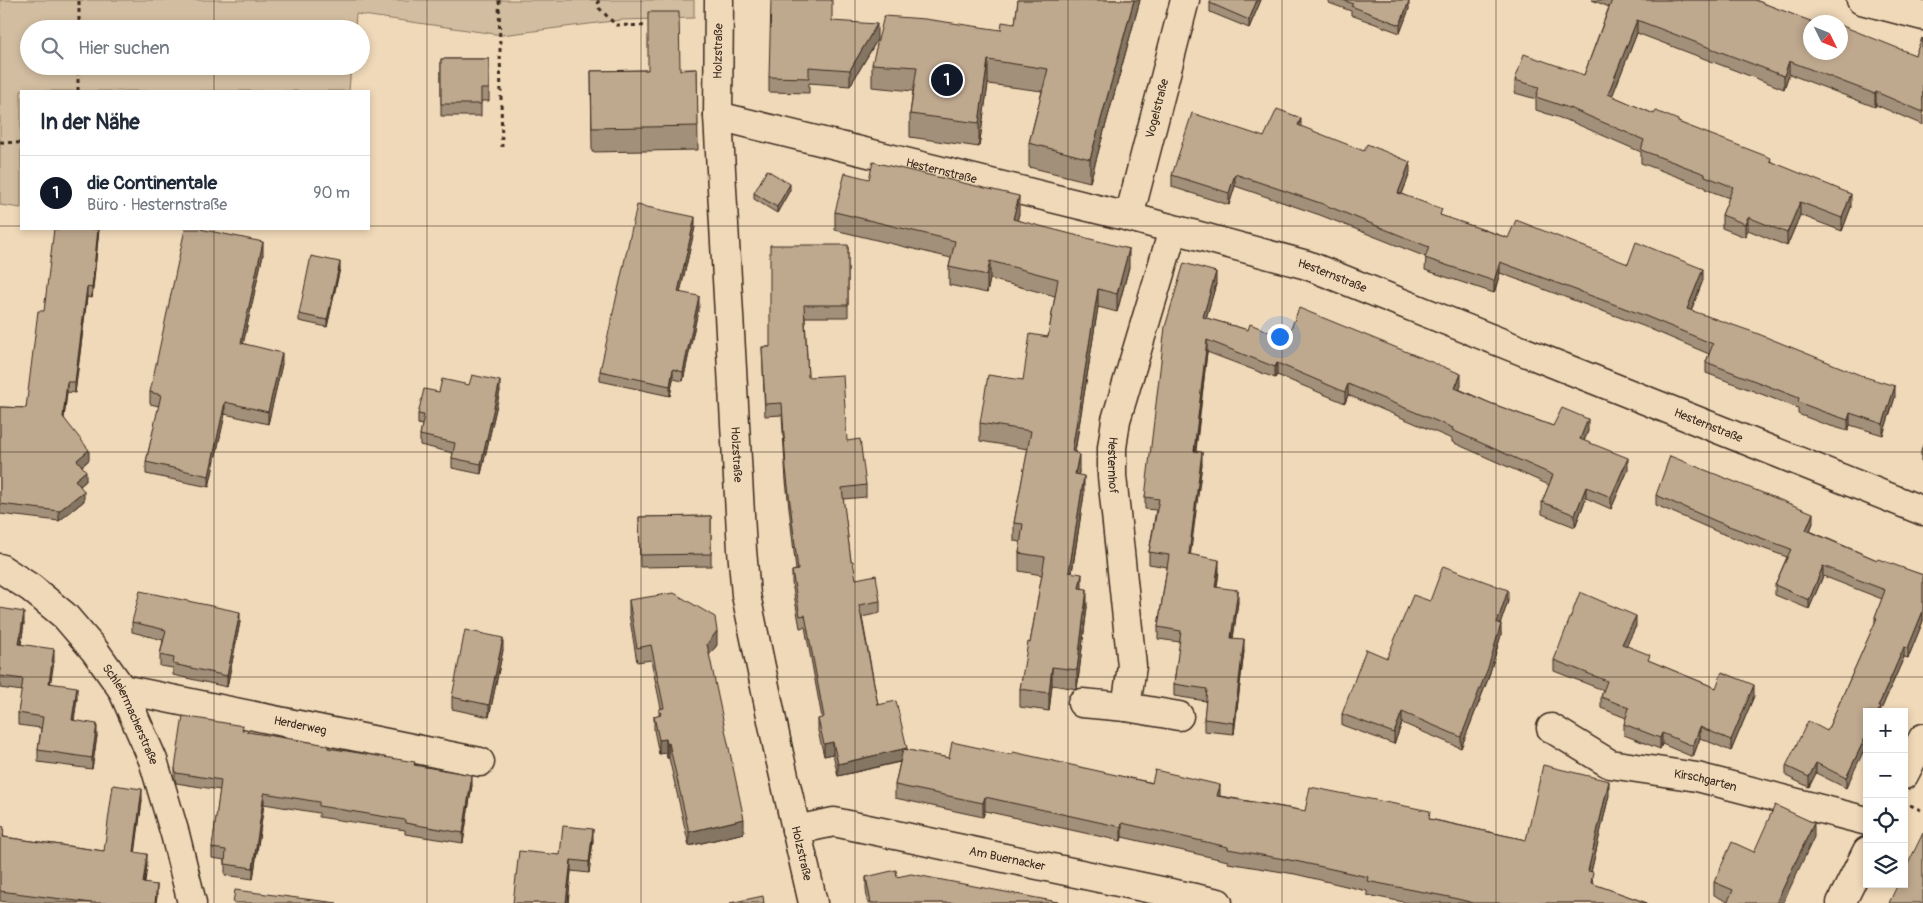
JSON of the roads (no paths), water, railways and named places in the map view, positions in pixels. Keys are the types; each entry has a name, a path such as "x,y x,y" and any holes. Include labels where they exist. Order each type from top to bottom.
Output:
{"street":[{"name":"Holzstraße","path":"719,0 718,116 733,402 746,595 813,903"},
{"name":"Vogelstraße","path":"1129,217 1186,0"},
{"path":"1861,0 1923,16"},
{"name":"Hesternstraße","path":"718,116 1129,217 1307,265 1923,511"},
{"name":"Hesternhof","path":"1126,707 1132,666 1112,476 1112,448 1116,420 1173,230"},
{"name":"Schleiermacherstraße","path":"0,568 31,588 65,616 95,651 122,689 153,760 175,834 192,903"},
{"name":"Herderweg","path":"122,689 480,762"},
{"path":"1082,703 1126,707 1180,716"},
{"name":"Kirschgarten","path":"1551,728 1610,764 1697,777 1863,820"},
{"path":"1908,767 1923,738"},
{"name":"Am Buernacker","path":"796,830 834,822 1218,903"},
{"path":"1841,903 1863,859"}],"place":[{"name":"die Continentale","path":"947,80"}]}
